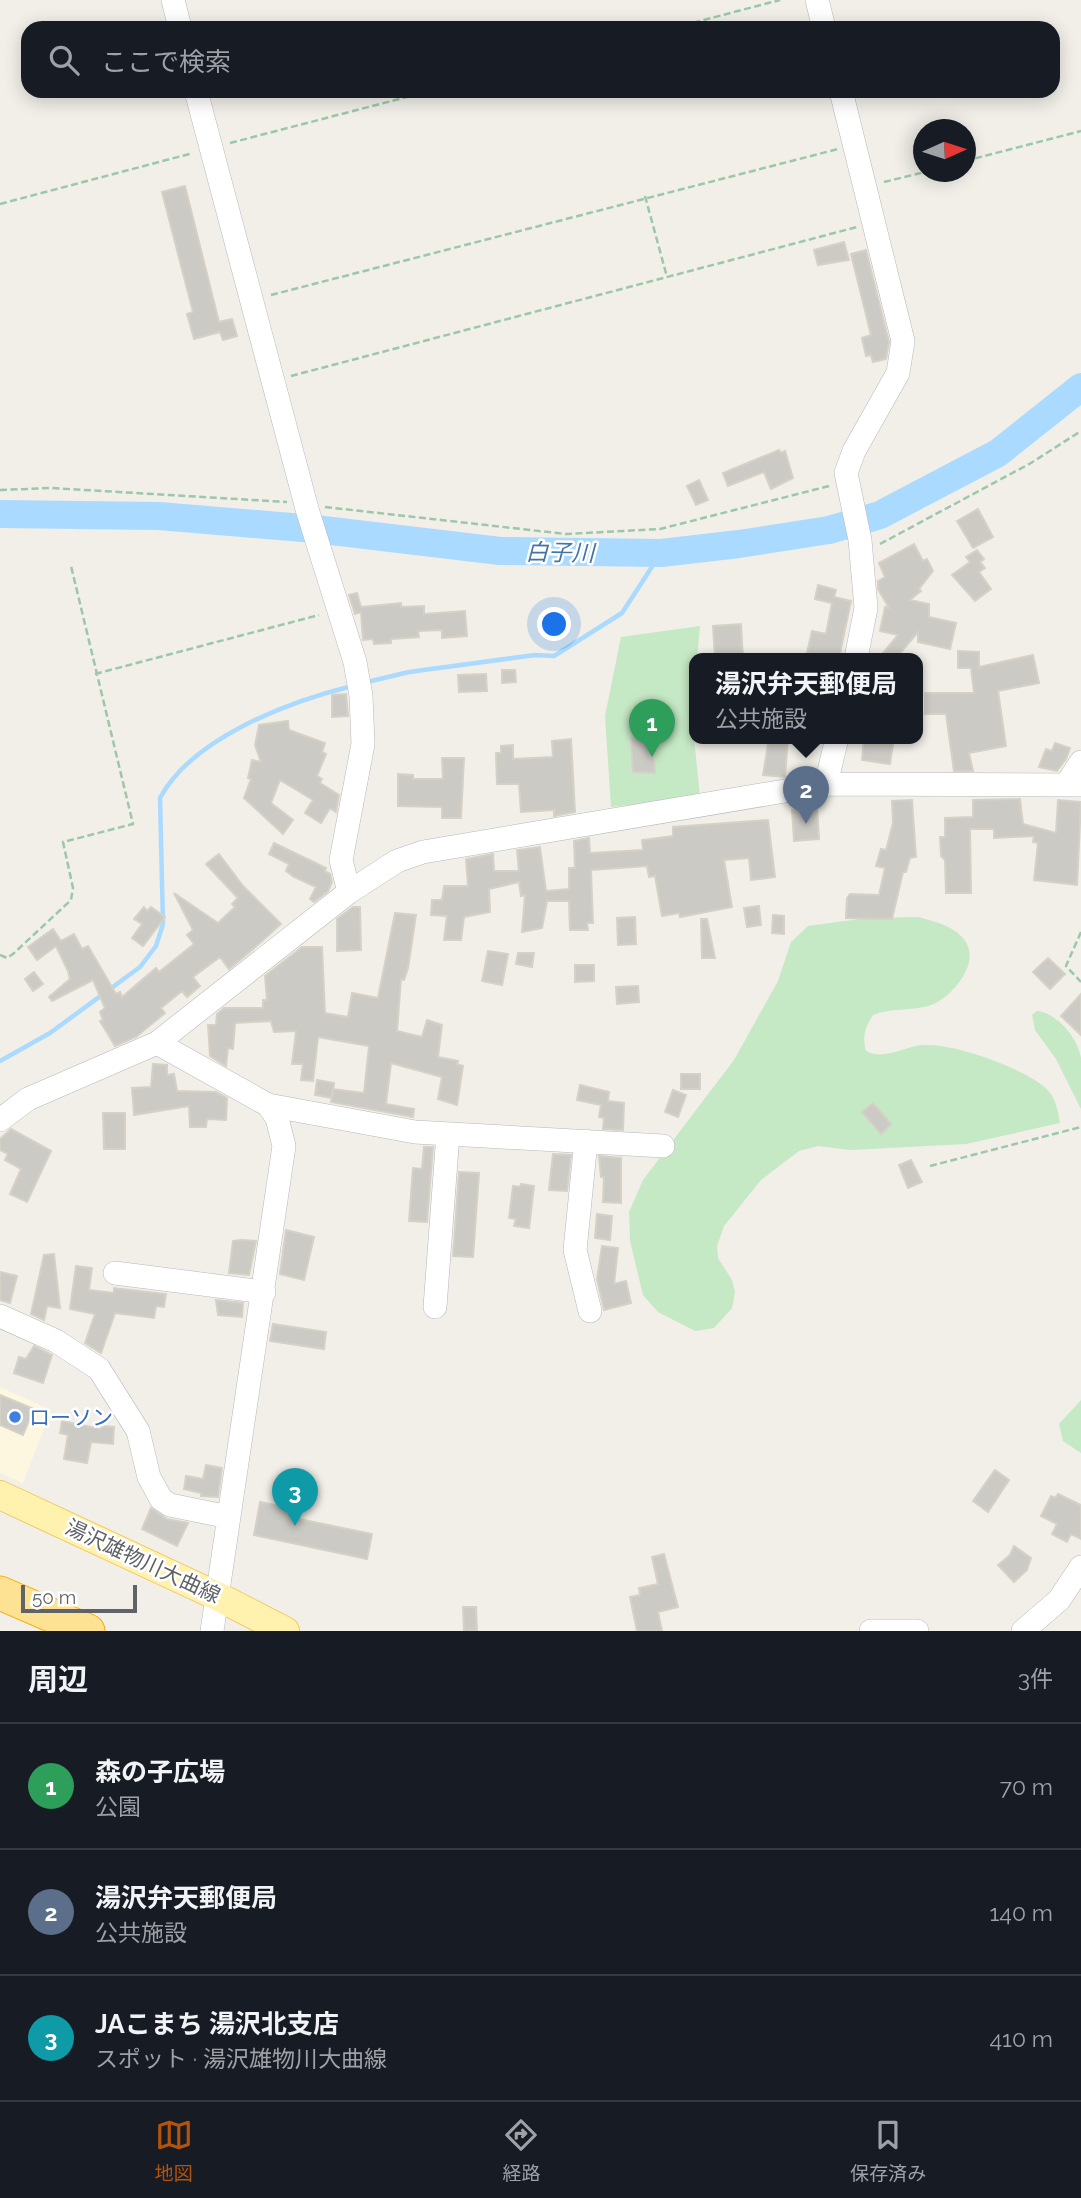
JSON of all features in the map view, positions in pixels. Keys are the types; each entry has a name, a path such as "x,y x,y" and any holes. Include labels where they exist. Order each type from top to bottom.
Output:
{"highway":[{"path":"0,1593 88,1631"}],"main road":[{"name":"湯沢雄物川大曲線","path":"0,1494 218,1596 285,1631"}],"street":[{"path":"173,0 178,21"},
{"path":"817,0 822,21"},
{"path":"198,98 306,506 339,610 359,686 363,744 341,860 349,892"},
{"path":"843,98 901,326 902,355 898,373 848,463 847,486 861,547 866,608 857,653"},
{"path":"826,785 836,744"},
{"path":"0,1120 27,1099 157,1043 349,892 397,861 424,852 826,785 1073,785 1081,762"},
{"path":"157,1043 268,1105 415,1132 663,1146"},
{"path":"212,1631 284,1146 277,1118 268,1105"},
{"path":"435,1307 448,1134"},
{"path":"586,1141 575,1251 590,1311"},
{"path":"115,1273 264,1292"},
{"path":"0,1316 56,1341 99,1369 138,1432 149,1478 161,1499 170,1504 229,1517"},
{"path":"1023,1631 1059,1600 1081,1567"},
{"path":"871,1631 917,1631"}],"path":[{"path":"700,21 780,0"},
{"path":"0,204 403,98"},
{"path":"976,158 1081,131"},
{"path":"252,300 645,196 854,145"},
{"path":"864,187 913,175"},
{"path":"645,196 667,277"},
{"path":"272,381 873,222"},
{"path":"861,547 1031,463 1081,430"},
{"path":"0,490 51,488 306,506 566,534 660,529 847,486"},
{"path":"0,955 7,958 13,954 71,900 73,888 62,842 133,824 71,566"},
{"path":"95,674 339,610"},
{"path":"1081,932 1066,966 1081,982"},
{"path":"930,1166 1081,1127"}],"shaded area":[{"path":"0,1387 51,1410 23,1483 0,1473"}],"green space":[{"path":"700,626 697,653 689,653 689,744 695,744 700,797 611,807 605,716 621,637"},
{"path":"918,917 947,926 958,933 968,946 968,965 959,983 936,1003 921,1008 873,1015 865,1032 866,1051 880,1054 917,1046 937,1045 986,1058 1032,1078 1046,1089 1055,1102 1060,1123 966,1144 850,1150 818,1146 799,1151 761,1180 724,1226 717,1246 718,1258 732,1280 735,1292 732,1308 714,1328 695,1331 658,1312 643,1295 630,1241 629,1212 643,1180 734,1060 778,981 791,942 808,926 867,918"},
{"path":"1037,1011 1059,1021 1076,1042 1081,1058 1081,1109 1056,1059 1035,1030 1032,1015"},
{"path":"1081,1400 1081,1453 1063,1441 1059,1424"}],"building":[{"path":"185,186 219,322 232,319 237,336 223,340 220,332 194,339 187,314 193,312 162,192"},
{"path":"844,242 849,260 818,265 814,250"},
{"path":"866,250 889,342 886,359 873,362 871,355 866,356 862,338 871,335 851,254"},
{"path":"779,450 781,453 785,451 793,478 771,489 764,472 728,486 723,473"},
{"path":"699,480 708,500 696,505 687,486"},
{"path":"978,509 993,537 973,548 957,521"},
{"path":"914,544 923,561 927,559 933,571 919,589 921,591 910,600 929,604 929,617 956,623 950,649 918,642 918,632 900,653 883,653 898,635 880,631 885,607 889,608 878,589 878,581 885,577 879,563"},
{"path":"977,550 984,559 980,562 985,568 979,572 991,589 975,601 952,575 970,562 966,557"},
{"path":"818,585 836,590 834,597 851,601 840,653 807,653 812,631 826,634 832,603 815,599"},
{"path":"357,593 361,607 401,603 401,607 424,606 424,614 465,611 467,636 442,638 442,630 418,631 419,637 391,639 391,643 374,644 373,639 363,640 361,612 355,614 349,595"},
{"path":"741,624 743,653 715,653 713,626"},
{"path":"958,651 979,652 979,667 1033,655 1039,683 998,691 1006,746 969,753 973,771 954,771 946,714 925,714 925,693 974,693 971,668 958,668"},
{"path":"502,670 515,670 516,682 502,683"},
{"path":"486,674 487,691 459,692 458,675"},
{"path":"346,694 348,716 332,717 332,695"},
{"path":"288,721 289,730 325,743 322,752 326,754 317,776 322,779 320,783 339,795 336,812 330,808 321,823 305,813 313,800 280,780 271,803 293,820 283,834 244,798 251,779 248,778 252,760 261,762 255,745 259,725"},
{"path":"653,737 655,773 633,772 631,738"},
{"path":"571,739 575,812 554,816 554,810 521,812 519,784 497,784 496,753 501,753 501,746 513,745 513,759 553,757 552,741"},
{"path":"1055,743 1070,748 1066,759 1057,771 1039,767 1046,749 1052,751"},
{"path":"768,744 788,744 785,777 763,775"},
{"path":"863,744 893,744 890,764 862,760"},
{"path":"442,758 464,758 461,818 442,818 442,807 398,806 398,774 413,775 413,779 443,779"},
{"path":"1020,799 1023,824 1056,833 1058,800 1081,802 1077,885 1034,880 1038,843 1033,842 1034,836 994,838 994,829 970,829 971,893 946,893 945,860 941,856 940,837 945,837 945,818 973,817 973,800"},
{"path":"912,800 916,857 910,858 906,872 903,872 892,919 846,918 847,898 850,894 879,895 885,868 876,866 881,849 886,850 893,823 892,801"},
{"path":"817,808 819,839 794,841 792,810"},
{"path":"768,820 775,877 751,880 749,858 724,860 732,907 680,917 679,913 662,916 655,876 649,877 647,866 591,870 593,923 587,923 588,930 570,930 569,901 547,901 542,928 522,932 525,895 521,896 519,882 489,889 490,912 464,917 461,940 444,940 447,916 431,915 432,900 442,900 444,886 468,886 466,859 493,854 494,871 519,871 517,850 540,847 546,891 569,889 569,868 575,868 574,841 589,838 590,853 643,850 642,840 673,836 673,827"},
{"path":"274,843 326,868 325,871 330,874 332,882 328,891 314,902 310,899 316,887 294,877 286,871 289,864 269,854"},
{"path":"219,854 243,886 281,924 253,949 229,969 220,957 193,977 200,986 187,997 182,991 161,1008 165,1013 136,1037 115,1046 100,1021 103,1020 100,1012 105,1008 93,980 52,1001 49,997 70,979 68,971 56,946 37,960 28,947 53,929 61,941 74,934 82,949 88,946 116,994 120,992 122,997 156,968 159,972 194,944 187,935 193,930 174,893 218,923 235,907 232,904 238,898 206,864"},
{"path":"759,906 761,925 747,927 744,908"},
{"path":"144,907 147,911 151,907 165,917 143,946 132,938 142,924 134,919"},
{"path":"353,907 360,907 361,950 337,951 337,919"},
{"path":"395,913 416,915 408,968 404,980 401,979 397,1031 422,1037 427,1020 442,1025 438,1057 458,1061 457,1064 463,1066 457,1105 438,1099 442,1077 391,1063 386,1104 414,1109 413,1117 331,1102 333,1089 364,1093 369,1046 318,1037 313,1081 301,1080 303,1064 292,1064 296,1031 274,1032 271,1021 235,1023 233,1049 228,1048 226,1066 210,1056 208,1025 216,1025 217,1014 224,1008 263,1008 263,1000 267,1000 265,976 302,947 322,947 325,1013 348,1017 352,993 378,998"},
{"path":"773,915 784,916 784,934 772,933"},
{"path":"635,917 636,944 618,945 617,918"},
{"path":"701,919 707,919 715,958 702,958"},
{"path":"488,951 508,954 502,985 482,981"},
{"path":"518,953 534,953 532,967 516,964"},
{"path":"1048,958 1065,974 1050,989 1033,972"},
{"path":"575,965 594,965 594,981 575,982"},
{"path":"34,972 43,984 33,991 25,979"},
{"path":"638,986 639,1002 617,1004 616,987"},
{"path":"1081,994 1081,1035 1061,1016"},
{"path":"153,1064 167,1065 167,1075 174,1074 177,1091 216,1092 227,1098 226,1120 207,1119 206,1127 190,1127 189,1106 134,1115 132,1088 151,1087"},
{"path":"681,1074 700,1074 700,1089 681,1089"},
{"path":"317,1080 334,1083 332,1098 315,1095"},
{"path":"580,1085 609,1092 608,1101 624,1103 623,1130 603,1129 604,1118 599,1117 601,1105 577,1100"},
{"path":"673,1090 686,1095 678,1117 665,1112"},
{"path":"873,1103 891,1124 881,1134 862,1112"},
{"path":"103,1113 125,1113 125,1149 104,1149"},
{"path":"11,1129 51,1151 27,1202 10,1194 21,1169 5,1160 8,1154 0,1150 0,1139"},
{"path":"424,1147 433,1147 427,1222 409,1221 413,1168 422,1169"},
{"path":"553,1154 571,1155 567,1191 549,1190"},
{"path":"599,1156 621,1158 621,1203 603,1202 604,1177 601,1177"},
{"path":"911,1160 922,1182 908,1188 899,1165"},
{"path":"459,1172 479,1173 473,1257 453,1256"},
{"path":"521,1184 534,1186 529,1228 514,1226 516,1219 509,1218 513,1186 520,1187"},
{"path":"597,1214 612,1216 610,1240 595,1238"},
{"path":"286,1230 314,1237 304,1280 280,1274"},
{"path":"233,1241 256,1241 249,1275 229,1273"},
{"path":"602,1246 618,1248 614,1284 626,1281 631,1303 604,1310 597,1279"},
{"path":"54,1254 60,1308 47,1306 44,1320 31,1314 44,1255"},
{"path":"76,1266 92,1268 89,1290 114,1293 114,1288 166,1294 164,1307 156,1306 154,1318 115,1313 101,1353 85,1343 95,1314 70,1309"},
{"path":"0,1272 17,1276 10,1303 0,1300"},
{"path":"216,1300 243,1303 242,1317 218,1315"},
{"path":"273,1324 326,1332 324,1349 270,1341"},
{"path":"34,1346 52,1355 43,1383 14,1373 19,1357 26,1359"},
{"name":"ローソン","path":"0,1395 34,1409 23,1435 0,1425"},
{"path":"62,1421 101,1429 102,1426 114,1427 113,1444 91,1442 87,1463 64,1459 68,1435 60,1433"},
{"path":"206,1465 222,1468 218,1497 201,1496 201,1493 184,1489 186,1476 203,1479"},
{"path":"995,1470 1009,1480 988,1512 973,1501"},
{"path":"1058,1494 1081,1505 1081,1539 1071,1534 1067,1542 1052,1534 1057,1524 1041,1516 1051,1496 1055,1498"},
{"path":"260,1502 300,1510 299,1519 372,1534 367,1559 254,1535"},
{"path":"151,1508 167,1519 188,1523 177,1546 142,1529"},
{"path":"1014,1546 1031,1558 1027,1570 1014,1582 998,1565 1010,1555"},
{"path":"664,1554 678,1607 658,1612 662,1631 637,1631 630,1597 640,1595 639,1588 658,1584 652,1557"},
{"path":"463,1607 476,1607 477,1630 464,1631"}],"waterway":[{"name":"白子川","path":"0,514 159,516 315,529 500,551 661,553 739,544 829,530 880,515 998,453 1081,387"},
{"path":"367,682 409,672 535,655 554,656 622,613 661,553"},
{"path":"0,1061 50,1033 140,967 156,946 163,924 160,798 175,777 194,757 244,726 300,702 352,686"}],"place":[{"name":"森の子広場","path":"652,757"},
{"name":"湯沢弁天郵便局","path":"806,824"},
{"name":"ローソン","path":"15,1417"},
{"name":"JAこまち 湯沢北支店","path":"295,1526"}]}
